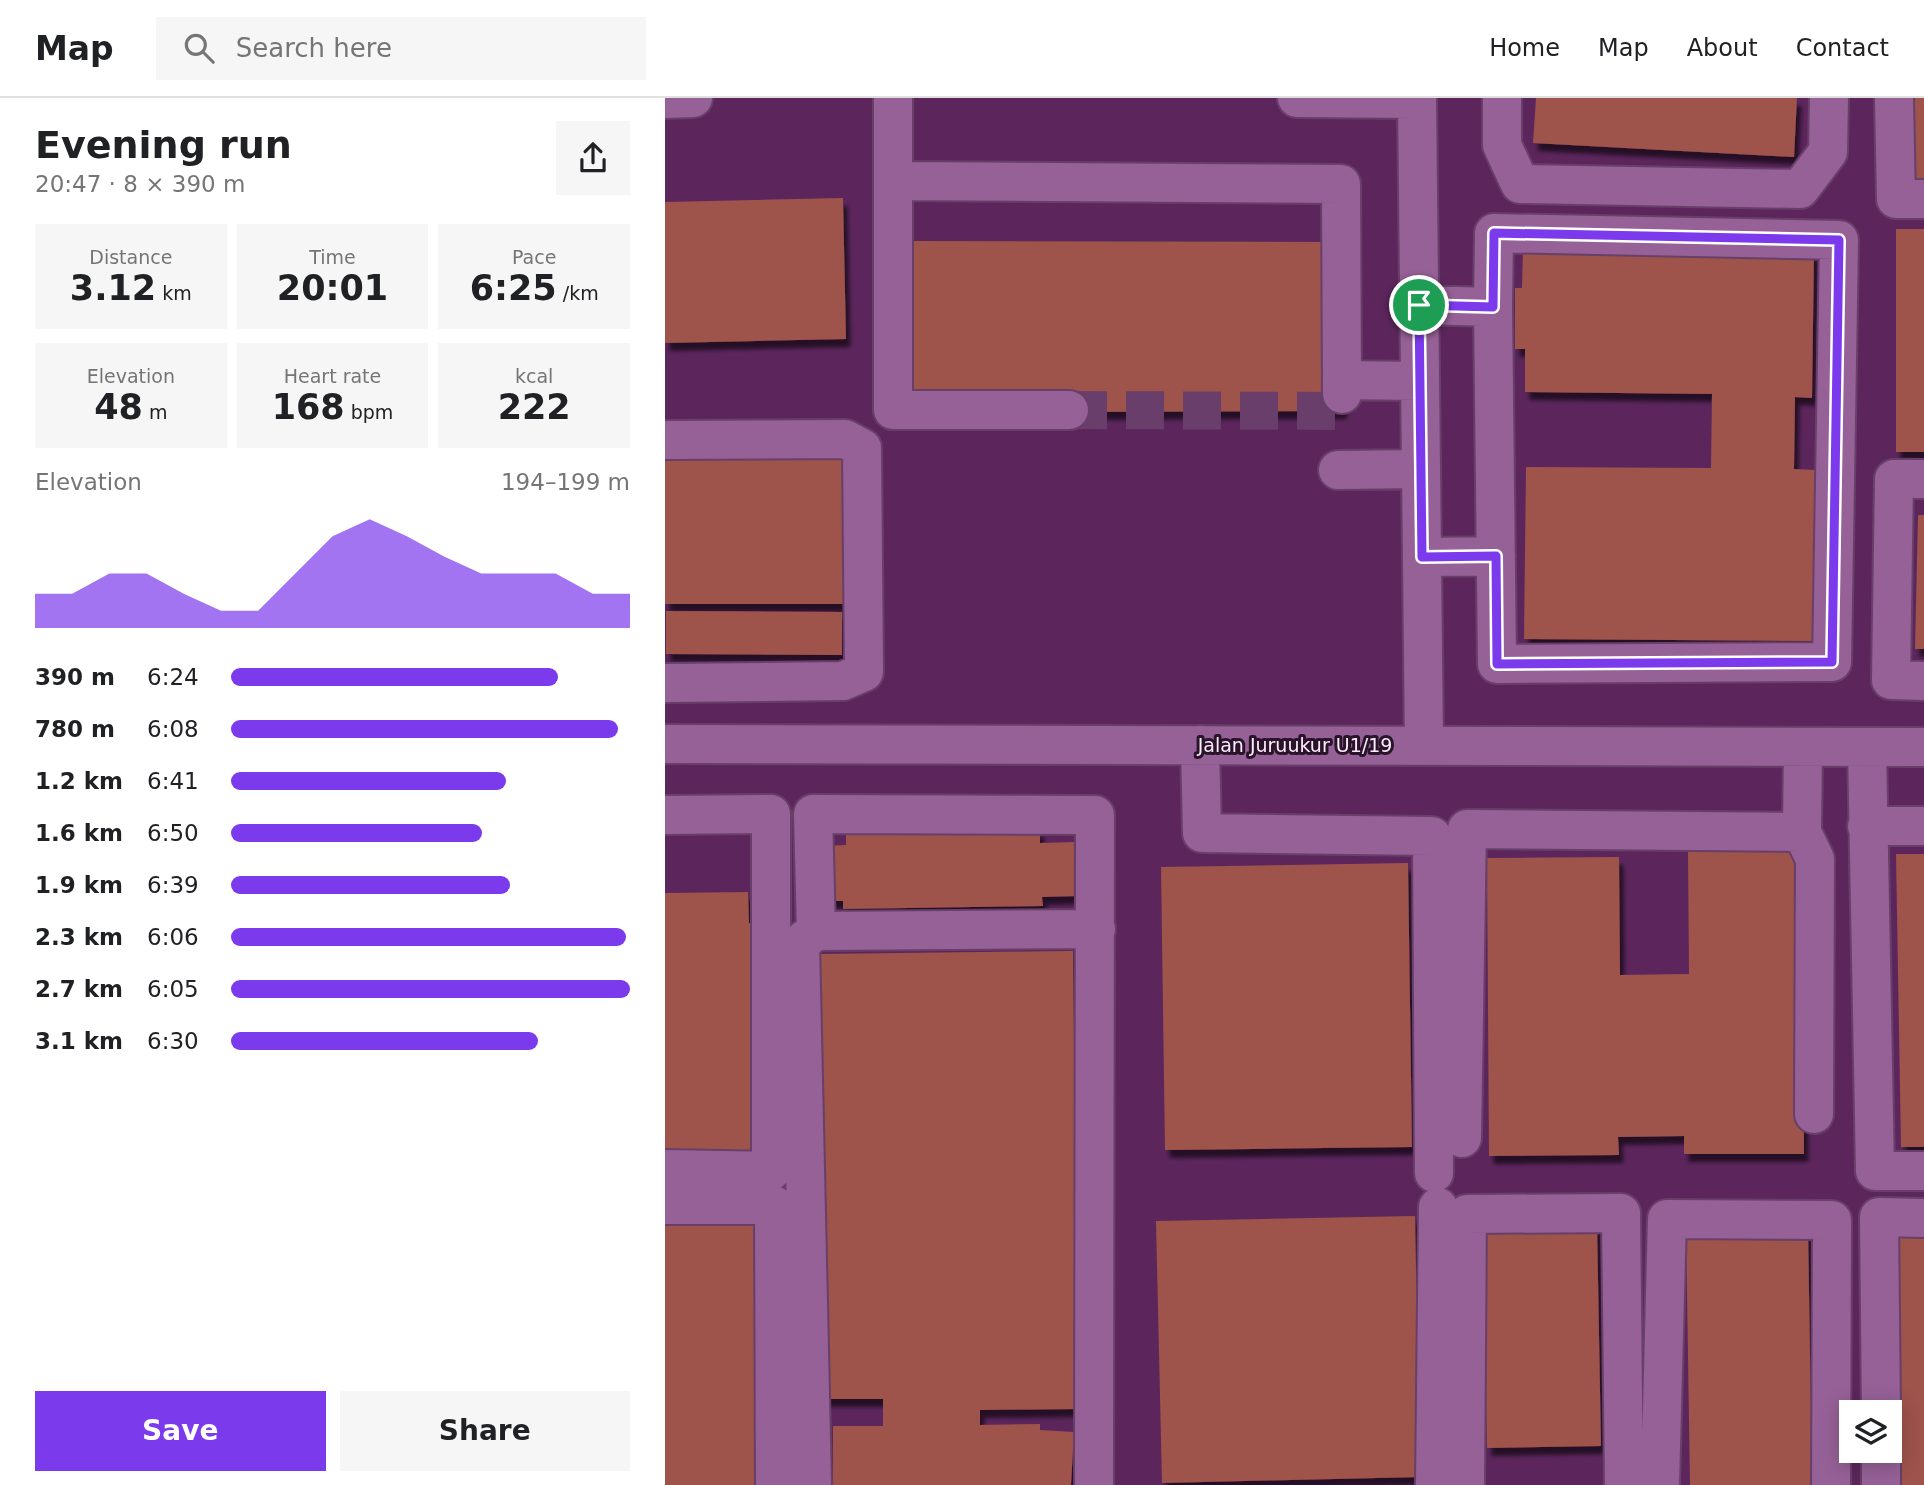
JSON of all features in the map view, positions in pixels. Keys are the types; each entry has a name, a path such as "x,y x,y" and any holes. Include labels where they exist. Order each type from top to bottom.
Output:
{"street":[{"path":"665,99 693,98"},
{"path":"893,98 893,410 1069,411"},
{"path":"1297,98 1417,99 1424,745"},
{"path":"1502,98 1502,145 1520,184 1800,189 1828,152 1829,98"},
{"path":"1894,98 1896,199 1924,199"},
{"path":"894,181 1341,184 1342,387 1420,381"},
{"path":"1494,233 1839,240 1832,662 1497,664 1493,307 1494,233"},
{"path":"1419,305 1493,307"},
{"path":"665,440 845,439 862,448 864,659 864,672 843,681 665,683"},
{"path":"1338,470 1421,469"},
{"path":"1924,479 1894,479 1891,680 1924,681"},
{"path":"1422,557 1496,556"},
{"name":"Jalan Juruukur U1/19","path":"665,744 1924,747"},
{"path":"1200,745 1202,833 1432,836 1436,1190 1435,1485"},
{"path":"1867,747 1875,1171 1924,1171"},
{"path":"1803,748 1802,832 1815,859 1814,1114"},
{"path":"665,815 771,814 771,1171 665,1169"},
{"path":"816,931 813,814 1095,815 1094,1485"},
{"path":"1867,826 1924,826"},
{"path":"1462,1138 1467,829 1802,832"},
{"path":"812,1485 800,943 816,931 1095,929"},
{"path":"665,1205 774,1205 775,1485"},
{"path":"1465,1485 1467,1214 1621,1213 1624,1485"},
{"path":"1881,1400 1879,1217 1924,1218"},
{"path":"1660,1485 1667,1219 1681,1219 1832,1220 1831,1485"},
{"path":"1881,1463 1881,1485"}],"shaded area":[{"path":"665,98 1924,98 1924,1485 665,1485"}],"building":[{"path":"1536,98 1797,98 1794,157 1533,143"},
{"path":"1912,98 1924,98 1924,189 1911,189"},
{"path":"843,198 846,339 665,343 665,202"},
{"path":"1896,229 1924,229 1924,452 1896,452"},
{"path":"914,241 1333,242 1343,411 1069,412 914,401"},
{"path":"1523,249 1814,252 1812,398 1795,397 1794,469 1815,470 1814,641 1524,639 1526,467 1711,468 1712,394 1525,392 1525,349 1515,349 1515,288 1522,288"},
{"path":"849,456 849,604 665,604 665,457"},
{"path":"1918,515 1924,515 1924,649 1915,649"},
{"path":"666,611 842,612 842,655 666,654"},
{"path":"1040,829 1040,843 1076,842 1077,896 1042,897 1043,906 843,909 843,901 819,901 818,846 846,845 846,832"},
{"path":"1803,849 1804,1154 1684,1154 1684,1136 1618,1137 1619,1155 1489,1156 1487,858 1619,857 1620,975 1689,974 1688,850"},
{"path":"1896,854 1924,854 1924,1147 1901,1147"},
{"path":"1408,863 1412,1147 1165,1150 1161,867"},
{"path":"748,892 749,923 760,923 763,1164 665,1166 665,893"},
{"path":"1073,951 1078,1409 980,1410 980,1425 1040,1424 1040,1430 1074,1432 1071,1485 833,1485 833,1426 883,1426 883,1399 821,1399 817,954"},
{"path":"1415,1216 1420,1477 1162,1483 1156,1221"},
{"path":"761,1218 764,1485 665,1485 665,1219"},
{"path":"1597,1224 1601,1446 1487,1448 1483,1226"},
{"path":"1808,1226 1812,1485 1690,1485 1686,1228"},
{"path":"1891,1233 1924,1233 1924,1485 1890,1485 1890,1463 1902,1463 1902,1400 1890,1400"}],"tunnel":[{"path":"1069,410 1342,411 1342,394"}],"route":[{"path":"1494,233 1839,240 1832,662 1497,664 1496,556 1422,557 1419,305 1493,307 1494,233"}]}
